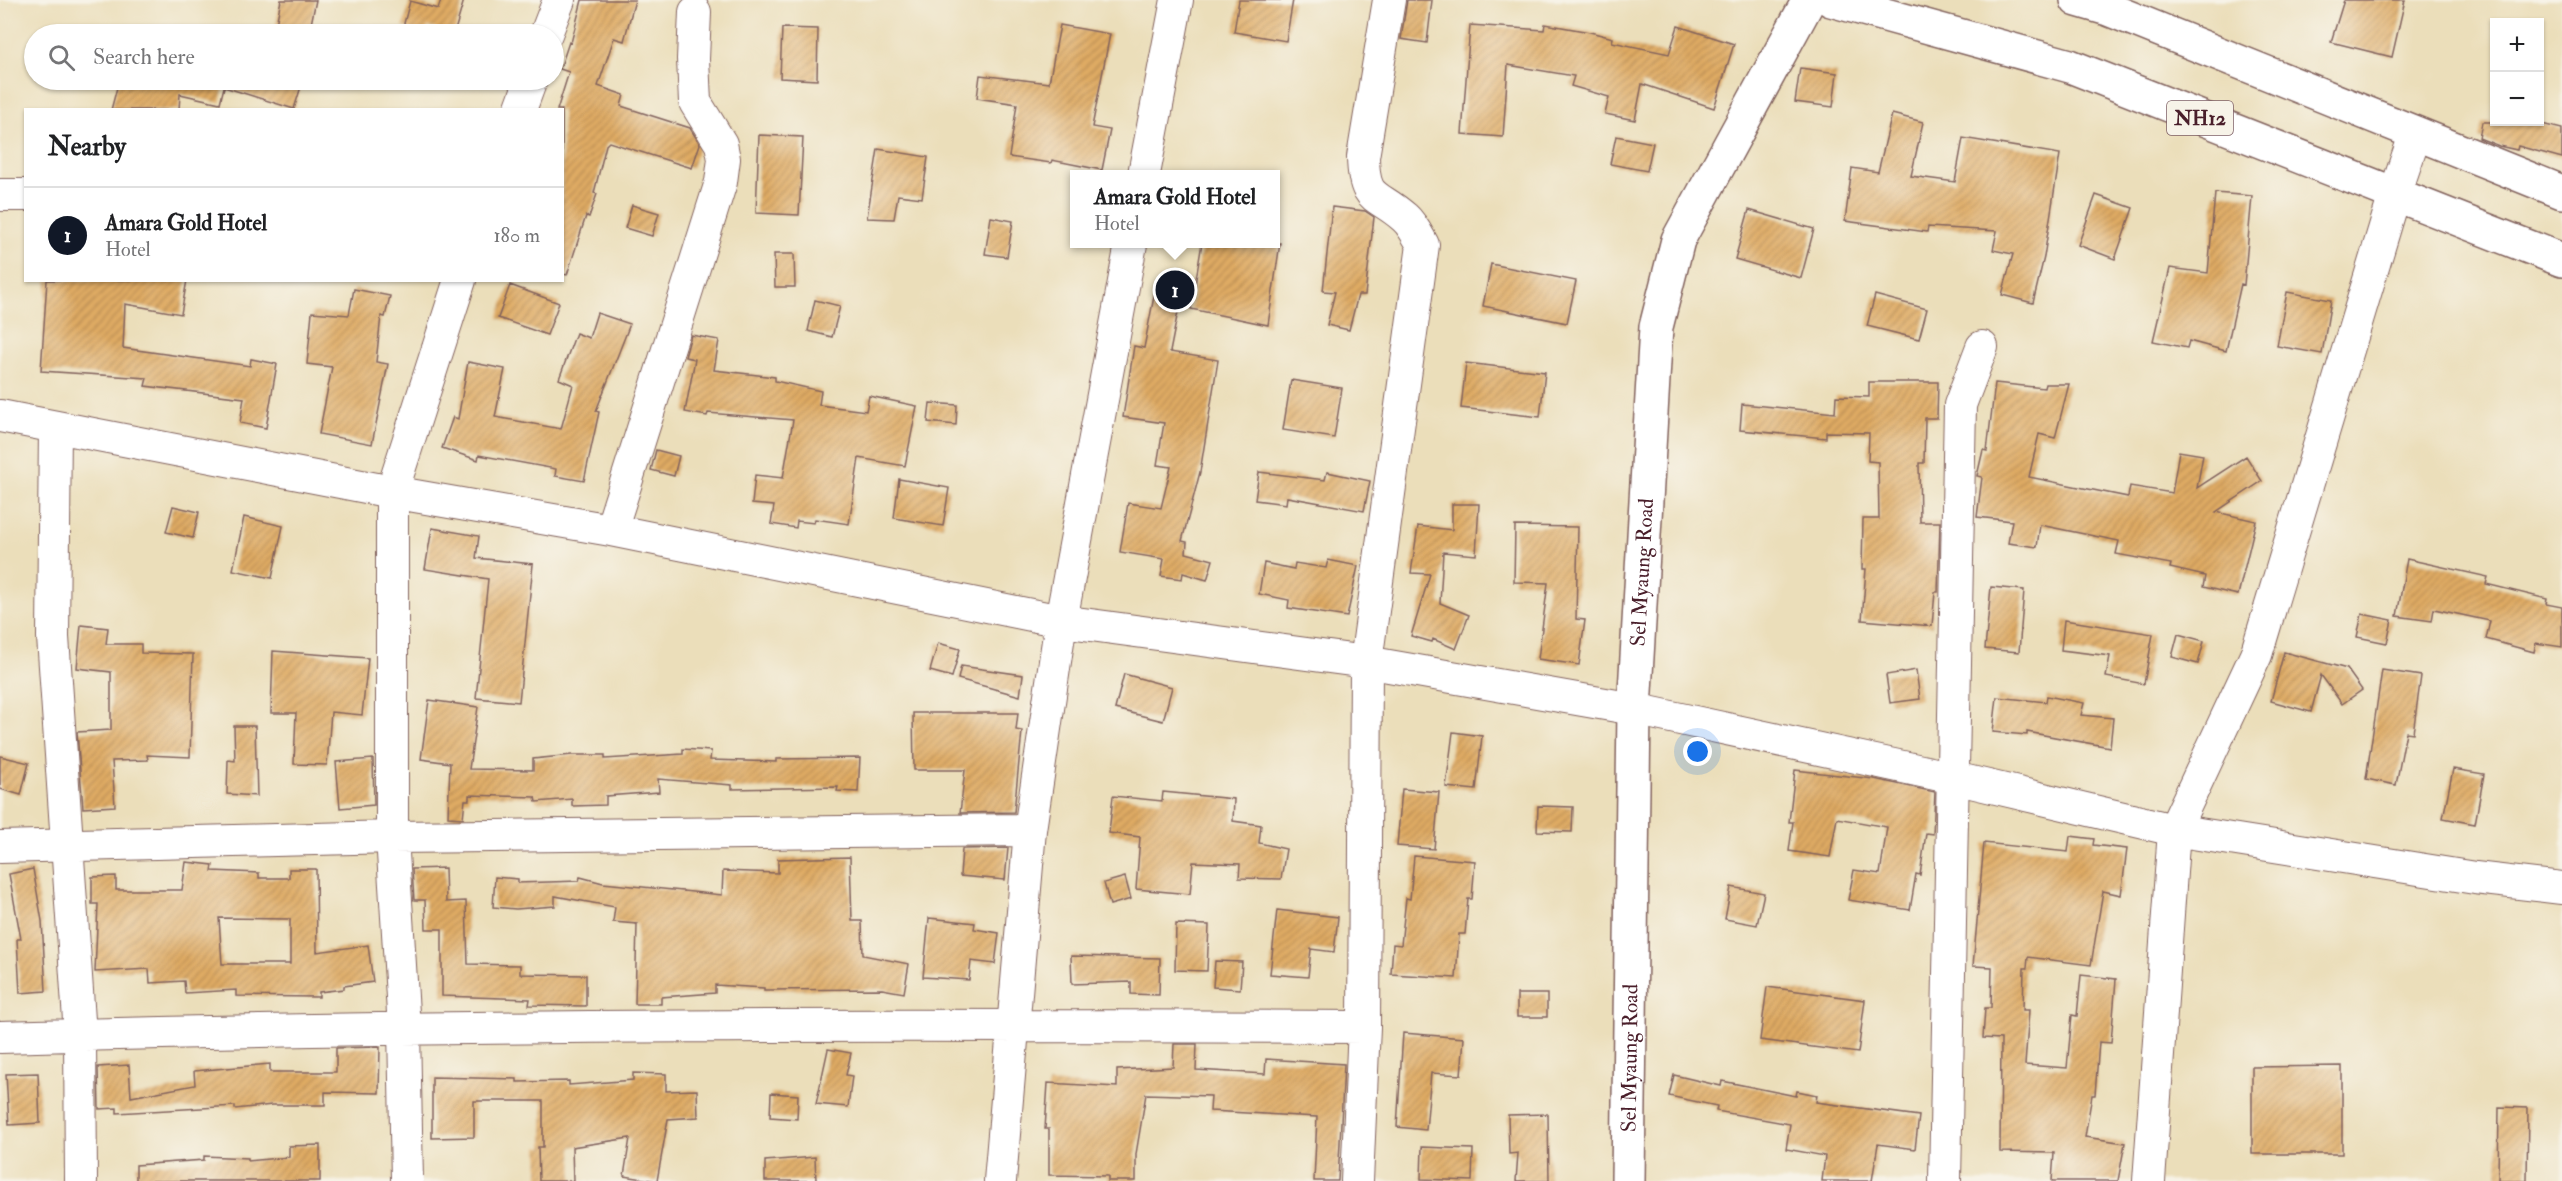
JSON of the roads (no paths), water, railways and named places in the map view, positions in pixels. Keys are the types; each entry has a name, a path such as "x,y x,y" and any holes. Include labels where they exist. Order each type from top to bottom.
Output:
{"main road":[{"name":"Sel Myaung Road","path":"1628,1181 1634,709 1658,316 1678,240 1809,0"},
{"name":"NH12","path":"1831,0 2070,66 2562,260"},
{"path":"2077,0 2109,9 2415,135 2562,192"}],"street":[{"path":"550,24 559,0"},
{"path":"1145,170 1177,0"},
{"path":"1357,1181 1364,1027 1366,662 1423,245 1406,218 1373,197 1363,180 1363,157 1389,0"},
{"path":"611,530 721,182 724,159 721,144 695,102 693,59 695,12"},
{"path":"521,108 527,90"},
{"path":"2149,1181 2174,830 2256,654 2395,194 2415,135"},
{"path":"0,195 24,195"},
{"path":"1000,1181 1030,830 1061,621 1130,248"},
{"path":"407,1181 404,1029 392,837 392,492 459,282"},
{"path":"1945,1181 1960,405 1982,347"},
{"path":"0,416 392,492 611,530 1061,621 1366,662 1634,709 1954,778 2174,830 2475,878 2562,888"},
{"path":"55,427 53,637 65,845 80,1035 81,1181"},
{"path":"0,847 392,837 1030,830"},
{"path":"0,1037 404,1029 1364,1027"}],"place":[{"name":"Amara Gold Hotel","path":"1175,290"}]}
